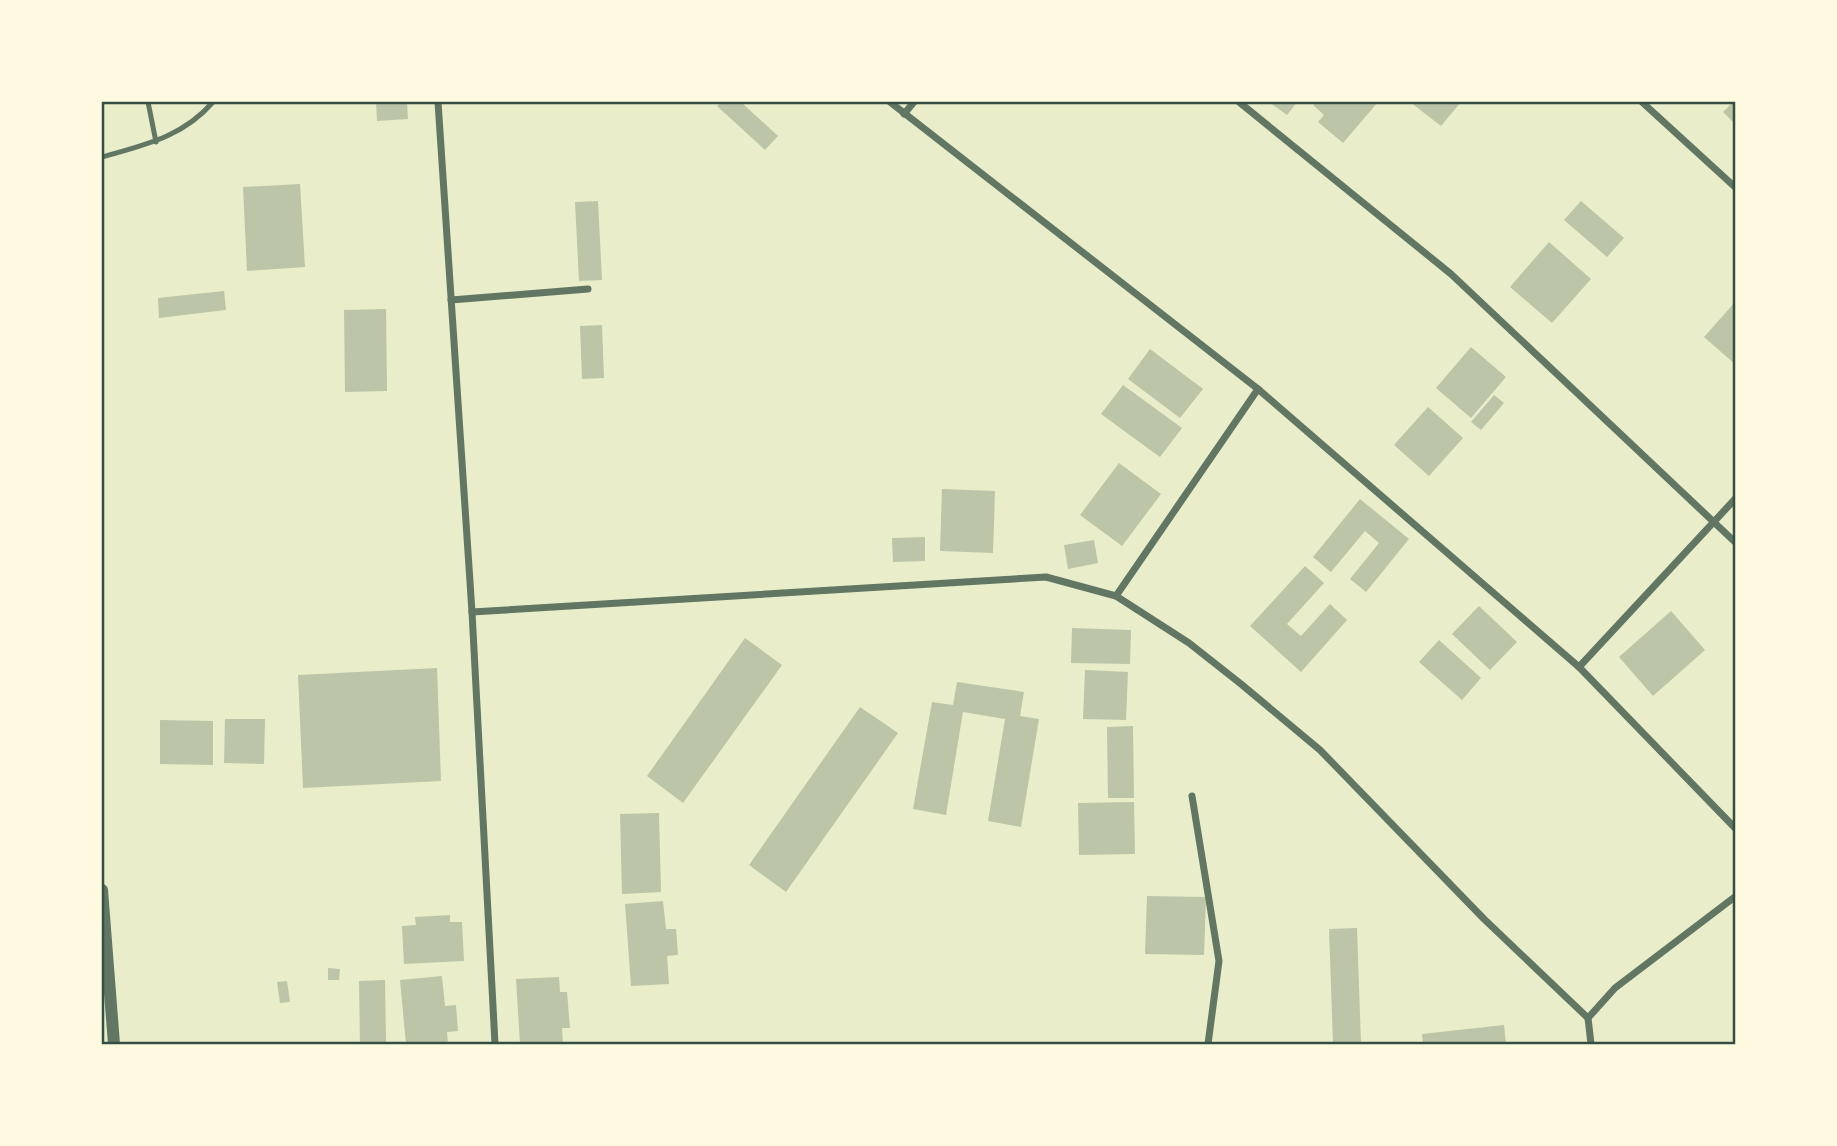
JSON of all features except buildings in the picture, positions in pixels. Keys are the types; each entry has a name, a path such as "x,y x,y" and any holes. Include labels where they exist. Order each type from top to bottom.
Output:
{"street":[{"path":"438,102 472,612 495,1045"},
{"path":"890,102 1258,389 1578,667 1735,829"},
{"path":"904,114 914,102"},
{"path":"1239,102 1451,274 1735,543"},
{"path":"1642,102 1735,188"},
{"path":"451,300 588,289"},
{"path":"1116,596 1258,389"},
{"path":"1578,667 1735,498"},
{"path":"472,612 1046,577 1116,596 1189,643 1320,750 1484,919 1588,1018 1591,1045"},
{"path":"1192,796 1219,961 1208,1045"},
{"path":"102,890 114,1045"},
{"path":"1588,1018 1615,988 1735,896"}],"lane":[{"path":"148,102 156,142"},
{"path":"102,157 156,142 182,130 213,102"}]}
